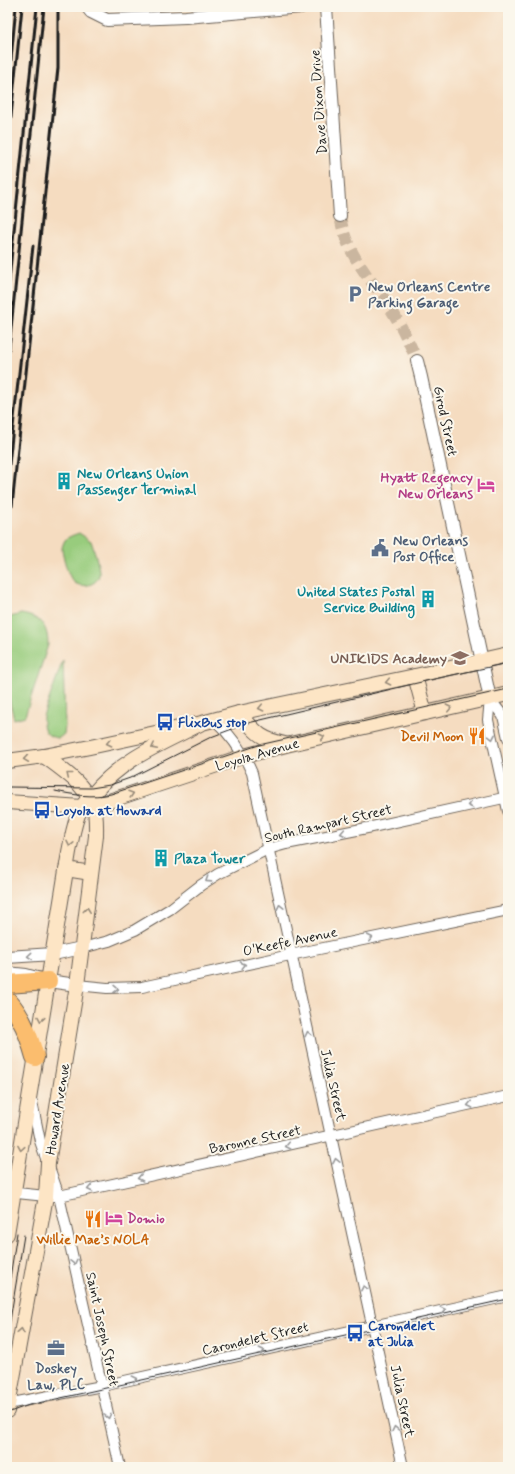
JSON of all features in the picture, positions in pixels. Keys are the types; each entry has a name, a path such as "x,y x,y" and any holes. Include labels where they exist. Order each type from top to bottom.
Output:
{"highway":[{"path":"7,984 48,981"},
{"path":"7,1000 20,1017 28,1033 35,1057"}],"main road":[{"path":"7,761 44,756 508,655"},
{"path":"415,676 425,714"},
{"name":"Loyola Avenue","path":"7,802 88,804 244,756 286,745 508,694"},
{"path":"239,713 258,734 271,742 286,745"},
{"path":"7,1234 11,1192 53,954 72,834 88,804 108,778 134,757 208,721"},
{"path":"44,756 76,780 88,804"},
{"name":"Howard Avenue","path":"7,1407 52,1196 48,1163 77,985 96,832 96,821 88,804"},
{"path":"66,869 91,873"}],"street":[{"path":"87,7 91,12 107,20 186,17 302,7"},
{"name":"Dave Dixon Drive","path":"326,7 340,216"},
{"name":"Girod Street","path":"417,361 490,699 488,720 507,797 508,811"},
{"name":"Girod Street","path":"490,699 503,716 508,738"},
{"name":"Julia Street","path":"208,721 227,731 244,756 252,773 290,955 403,1467"},
{"name":"South Rampart Street","path":"82,948 109,941 135,930 170,909 218,874 239,862 268,849 507,797"},
{"name":"O'Keefe Avenue","path":"77,985 107,988 142,987 508,910"},
{"path":"7,957 53,954 82,948"},
{"path":"7,973 26,975 48,981 77,985"},
{"path":"30,1088 33,1112 40,1141 48,1163"},
{"name":"Baronne Street","path":"11,1192 52,1196 508,1096"},
{"name":"Saint Joseph Street","path":"52,1196 102,1386 120,1467"},
{"name":"Carondelet Street","path":"7,1407 508,1296"}],"green space":[{"path":"79,533 91,541 99,571 99,575 95,582 87,585 79,585 72,581 63,557 62,549 65,540"},
{"path":"21,614 33,617 42,623 48,638 48,645 25,716 14,719 7,690 7,618"},
{"path":"63,660 65,726 64,734 59,738 50,736 45,732 43,716"}],"tunnel":[{"path":"340,216 343,231 354,256 396,317 417,361"}],"tram line":[{"path":"7,787 91,788 110,785 130,778 211,737 248,723 508,663"},
{"path":"55,791 83,796 111,794 259,745 508,689"},
{"path":"7,1297 17,1233"},
{"path":"7,1339 24,1235"},
{"path":"7,1413 29,1405 508,1299"}],"railway":[{"path":"10,69 16,7"},
{"path":"7,156 22,7"},
{"path":"7,299 37,7"},
{"path":"7,367 44,7"},
{"path":"12,506 58,68 58,7"},
{"path":"7,482 33,246"}],"place":[{"name":"New Orleans Centre Parking Garage","path":"355,294"},
{"name":"New Orleans Union Passenger Terminal","path":"64,481"},
{"name":"Hyatt Regency New Orleans","path":"486,485"},
{"name":"New Orleans Post Office","path":"380,548"},
{"name":"United States Postal Service Building","path":"428,599"},
{"name":"UNIKIDS Academy","path":"460,658"},
{"name":"FlixBus stop","path":"165,722"},
{"name":"Devil Moon","path":"477,736"},
{"name":"Loyola at Howard","path":"42,810"},
{"name":"Plaza Tower","path":"161,858"},
{"name":"Domio","path":"114,1218"},
{"name":"Willie Mae’s NOLA","path":"93,1219"},
{"name":"Carondelet at Julia","path":"355,1333"},
{"name":"Doskey Law, PLC","path":"56,1348"}]}
